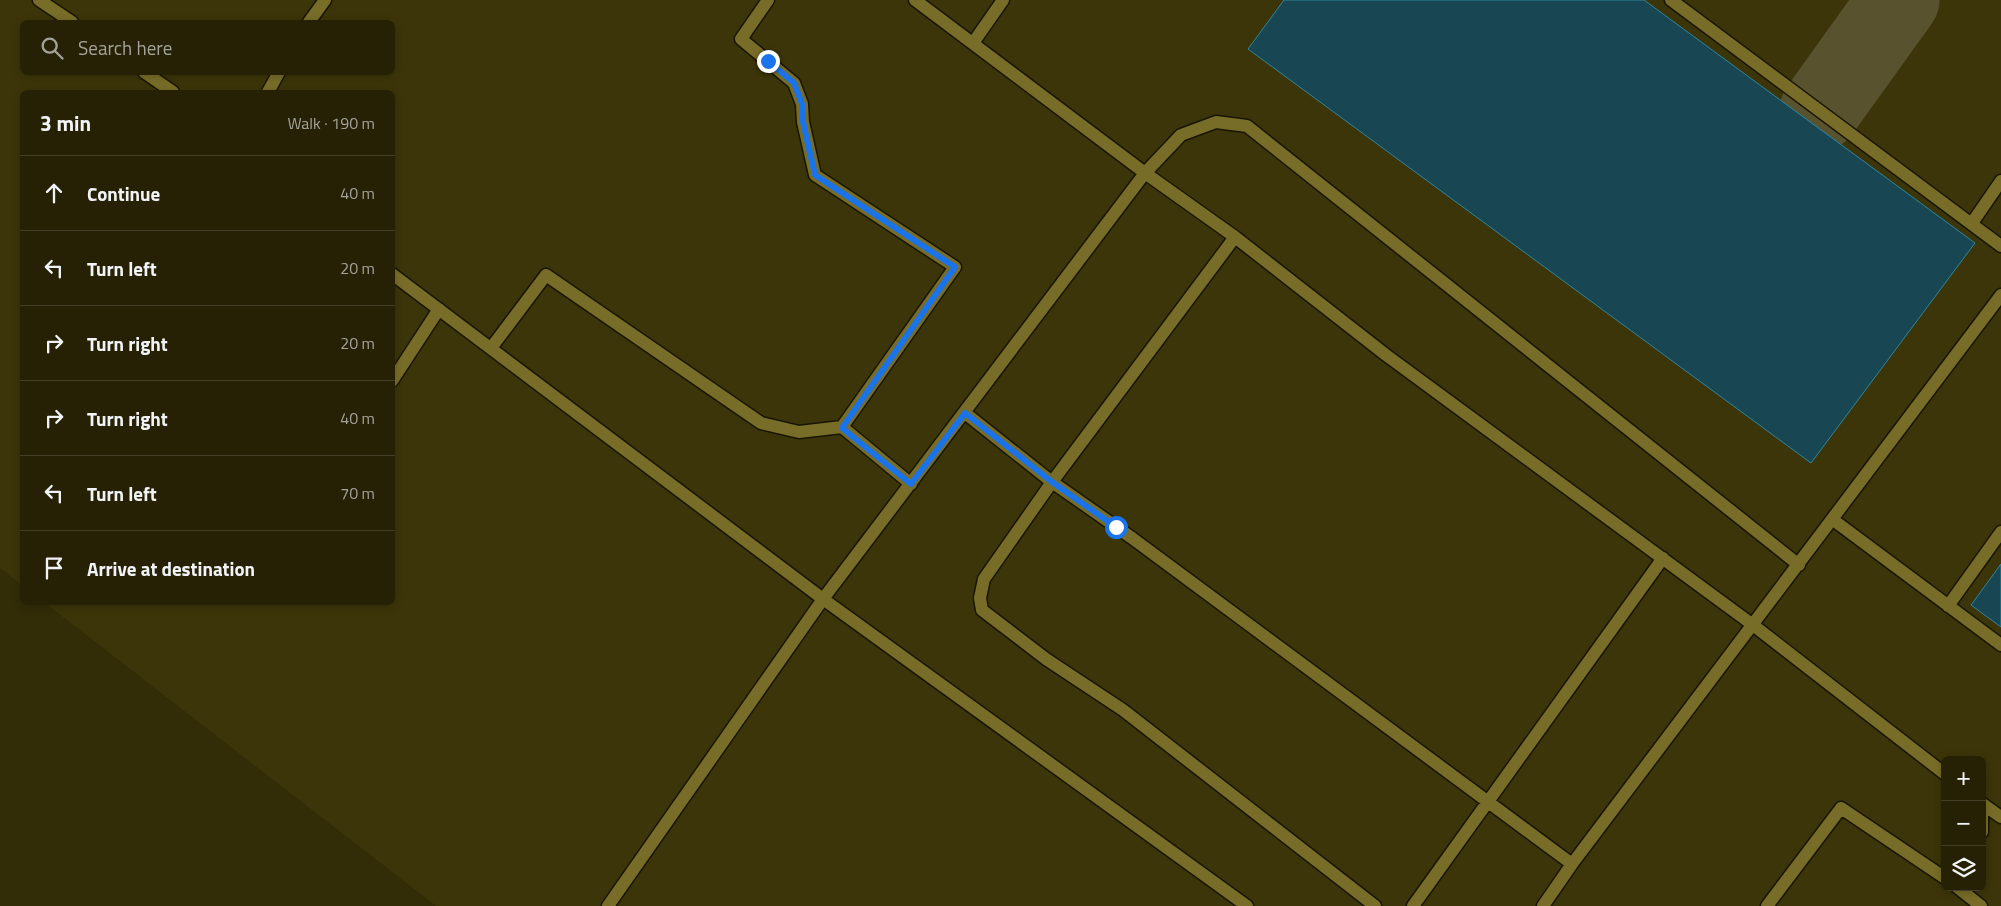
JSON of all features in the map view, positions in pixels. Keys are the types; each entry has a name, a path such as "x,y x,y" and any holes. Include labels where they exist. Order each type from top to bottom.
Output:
{"lane":[{"path":"39,0 69,20"},
{"path":"310,20 325,0"},
{"path":"768,0 741,39 794,83 802,104 803,122 815,175 955,267 842,428"},
{"path":"915,0 1145,173 1235,237 1386,355 1753,625 1941,771"},
{"path":"973,43 1002,0"},
{"path":"1671,0 2001,246"},
{"path":"148,75 171,90"},
{"path":"269,90 278,75"},
{"path":"608,906 823,599 1145,173 1181,134 1216,122 1247,126 1799,565"},
{"path":"1972,223 2001,181"},
{"path":"1235,237 1052,482 984,579 980,598 982,610 1046,659 1123,710 1375,906"},
{"path":"491,348 546,275 761,423 799,432 842,428 911,484"},
{"path":"395,276 823,599 1247,906"},
{"path":"1543,906 1572,864 2001,295"},
{"path":"395,376 439,310"},
{"path":"965,413 1052,482 1140,543 1572,864"},
{"path":"1832,519 2001,645"},
{"path":"1948,606 2001,532"},
{"path":"1413,906 1663,558"},
{"path":"1986,806 2001,817"},
{"path":"1767,906 1841,808 1941,875"},
{"path":"1962,891 1981,906"}],"shaded area":[{"path":"0,0 2001,0 2001,906 436,906 48,605 395,605 395,90 20,90 20,583 0,568"}],"building":[{"path":"1284,0 1644,0 1975,243 1811,463 1248,49"},
{"path":"2001,564 2001,627 1971,605"}],"taxiway":[{"path":"1820,110 1899,0"}],"route":[{"path":"768,61 794,83 802,104 803,122 815,175 955,267 842,428 911,484 965,413 1052,482 1116,527"}]}
